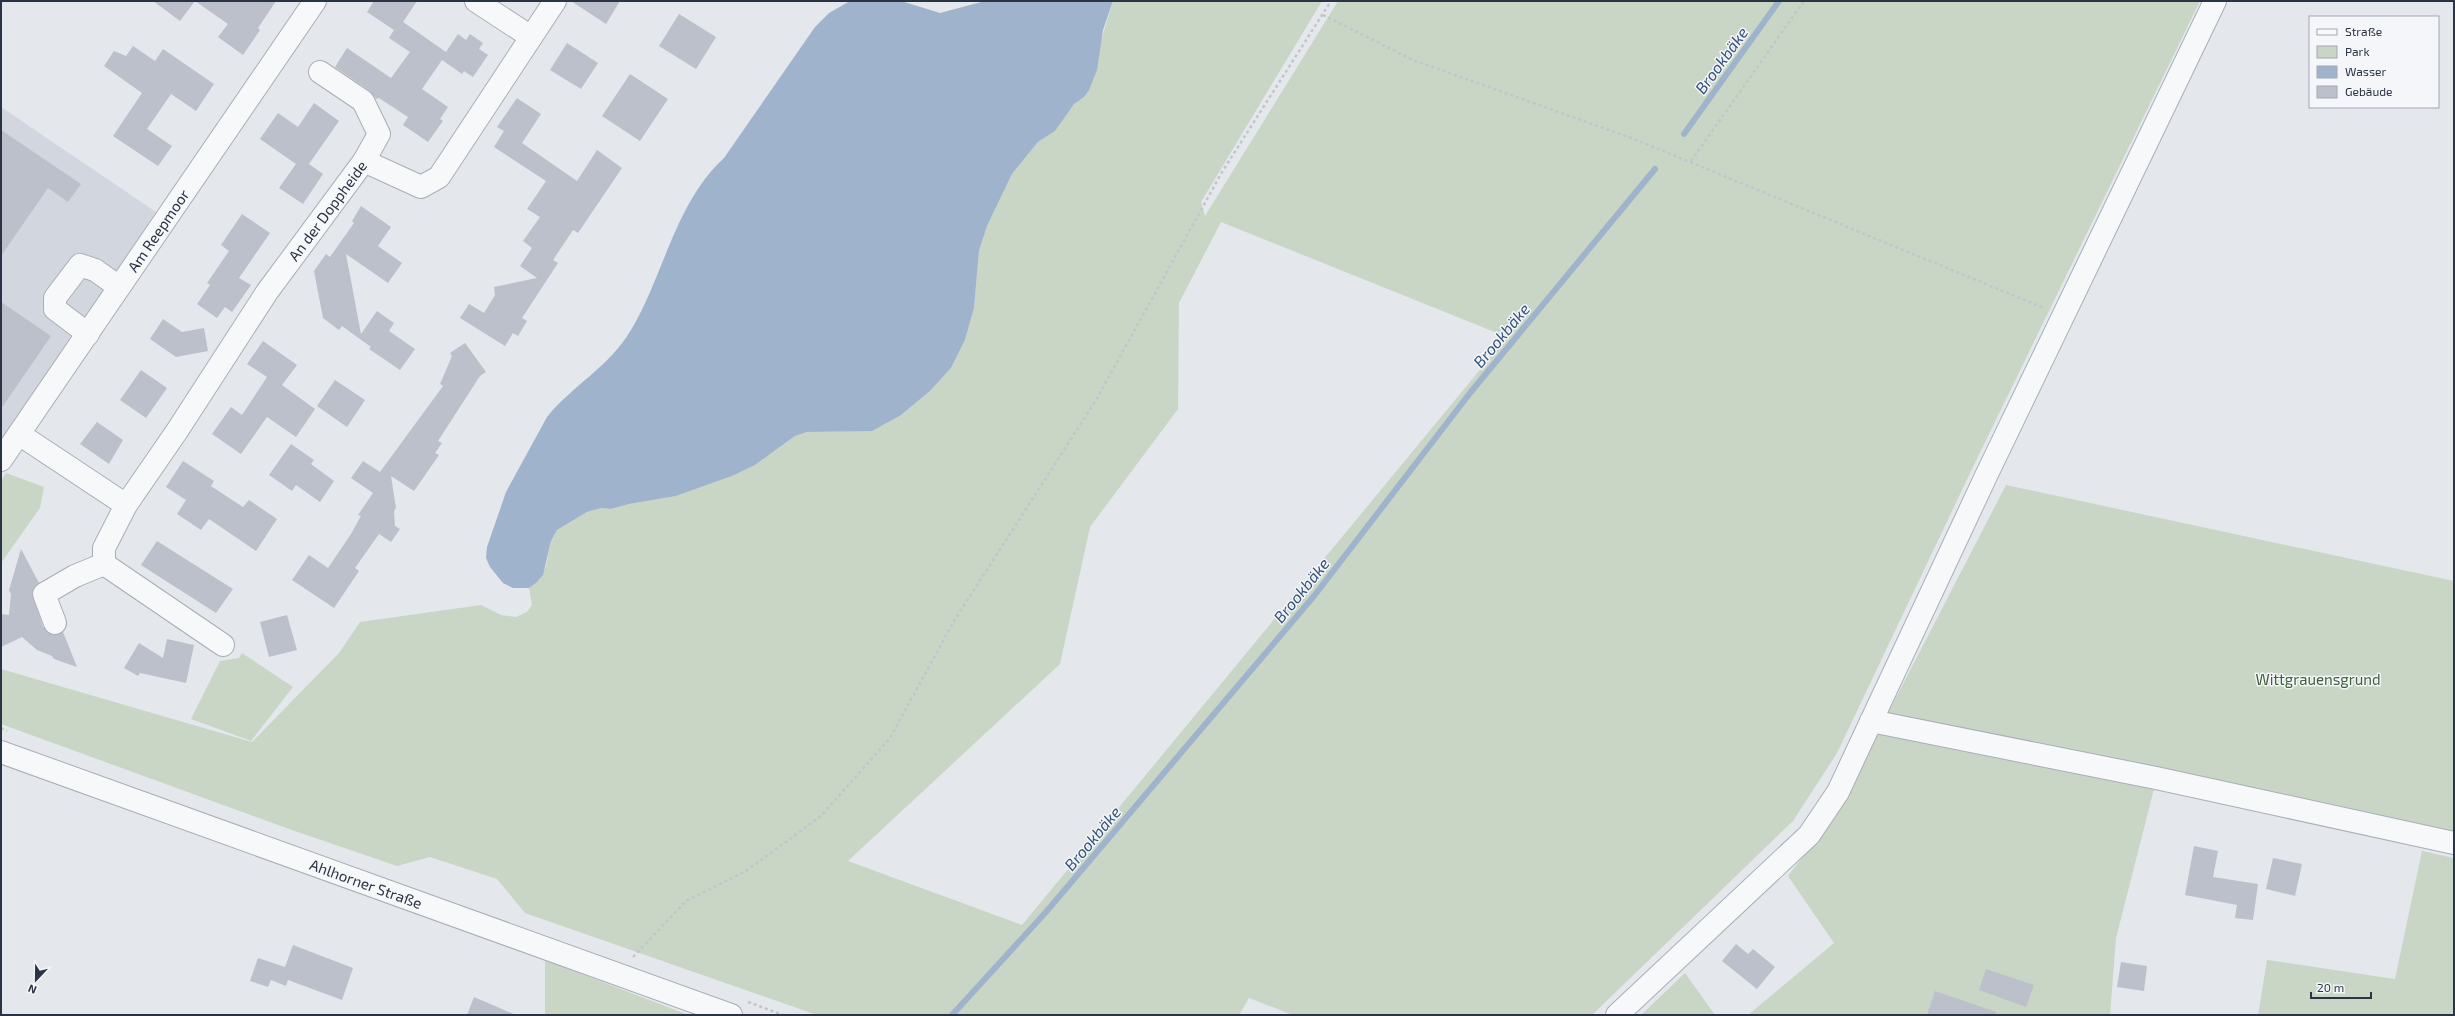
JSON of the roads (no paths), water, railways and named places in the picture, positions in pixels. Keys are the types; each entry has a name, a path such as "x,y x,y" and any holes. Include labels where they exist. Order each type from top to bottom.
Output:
{"street":[{"name":"Am Reepmoor","path":"1,460 315,1"},
{"path":"476,1 531,38"},
{"name":"An der Doppheide","path":"104,564 104,548 126,504 177,431 267,292 364,162 421,187 439,177 555,1"},
{"path":"1617,1015 1809,835 1838,792 2215,1"},
{"path":"320,72 363,101 379,134 364,162"},
{"path":"88,334 55,309 55,298 80,265 95,270 119,287"},
{"path":"19,434 126,504"},
{"path":"56,623 44,594 75,576 104,564 223,645"},
{"path":"1871,721 2156,778 2454,843"},
{"name":"Ahlhorner Straße","path":"1,752 731,1015"}],"water":[{"path":"850,1 901,1 940,13 985,1 1113,1 1103,30 1097,70 1089,90 1084,97 1074,104 1055,131 1038,142 1012,174 987,226 979,251 974,308 965,340 951,368 930,391 901,415 872,431 807,432 795,436 755,465 732,476 676,496 629,504 611,509 601,508 587,512 557,530 551,541 543,575 536,583 529,588 513,588 503,583 490,567 486,558 487,547 506,492 547,417 568,395 602,365 622,343 642,309 693,196 707,176 724,158 815,27 829,13"}],"waterway":[{"name":"Brookbäke","path":"1684,134 1779,1"},
{"name":"Brookbäke","path":"952,1015 1046,912 1314,596 1470,393 1655,169"}],"park label":[{"name":"Wittgrauensgrund","path":"2318,679"}]}
